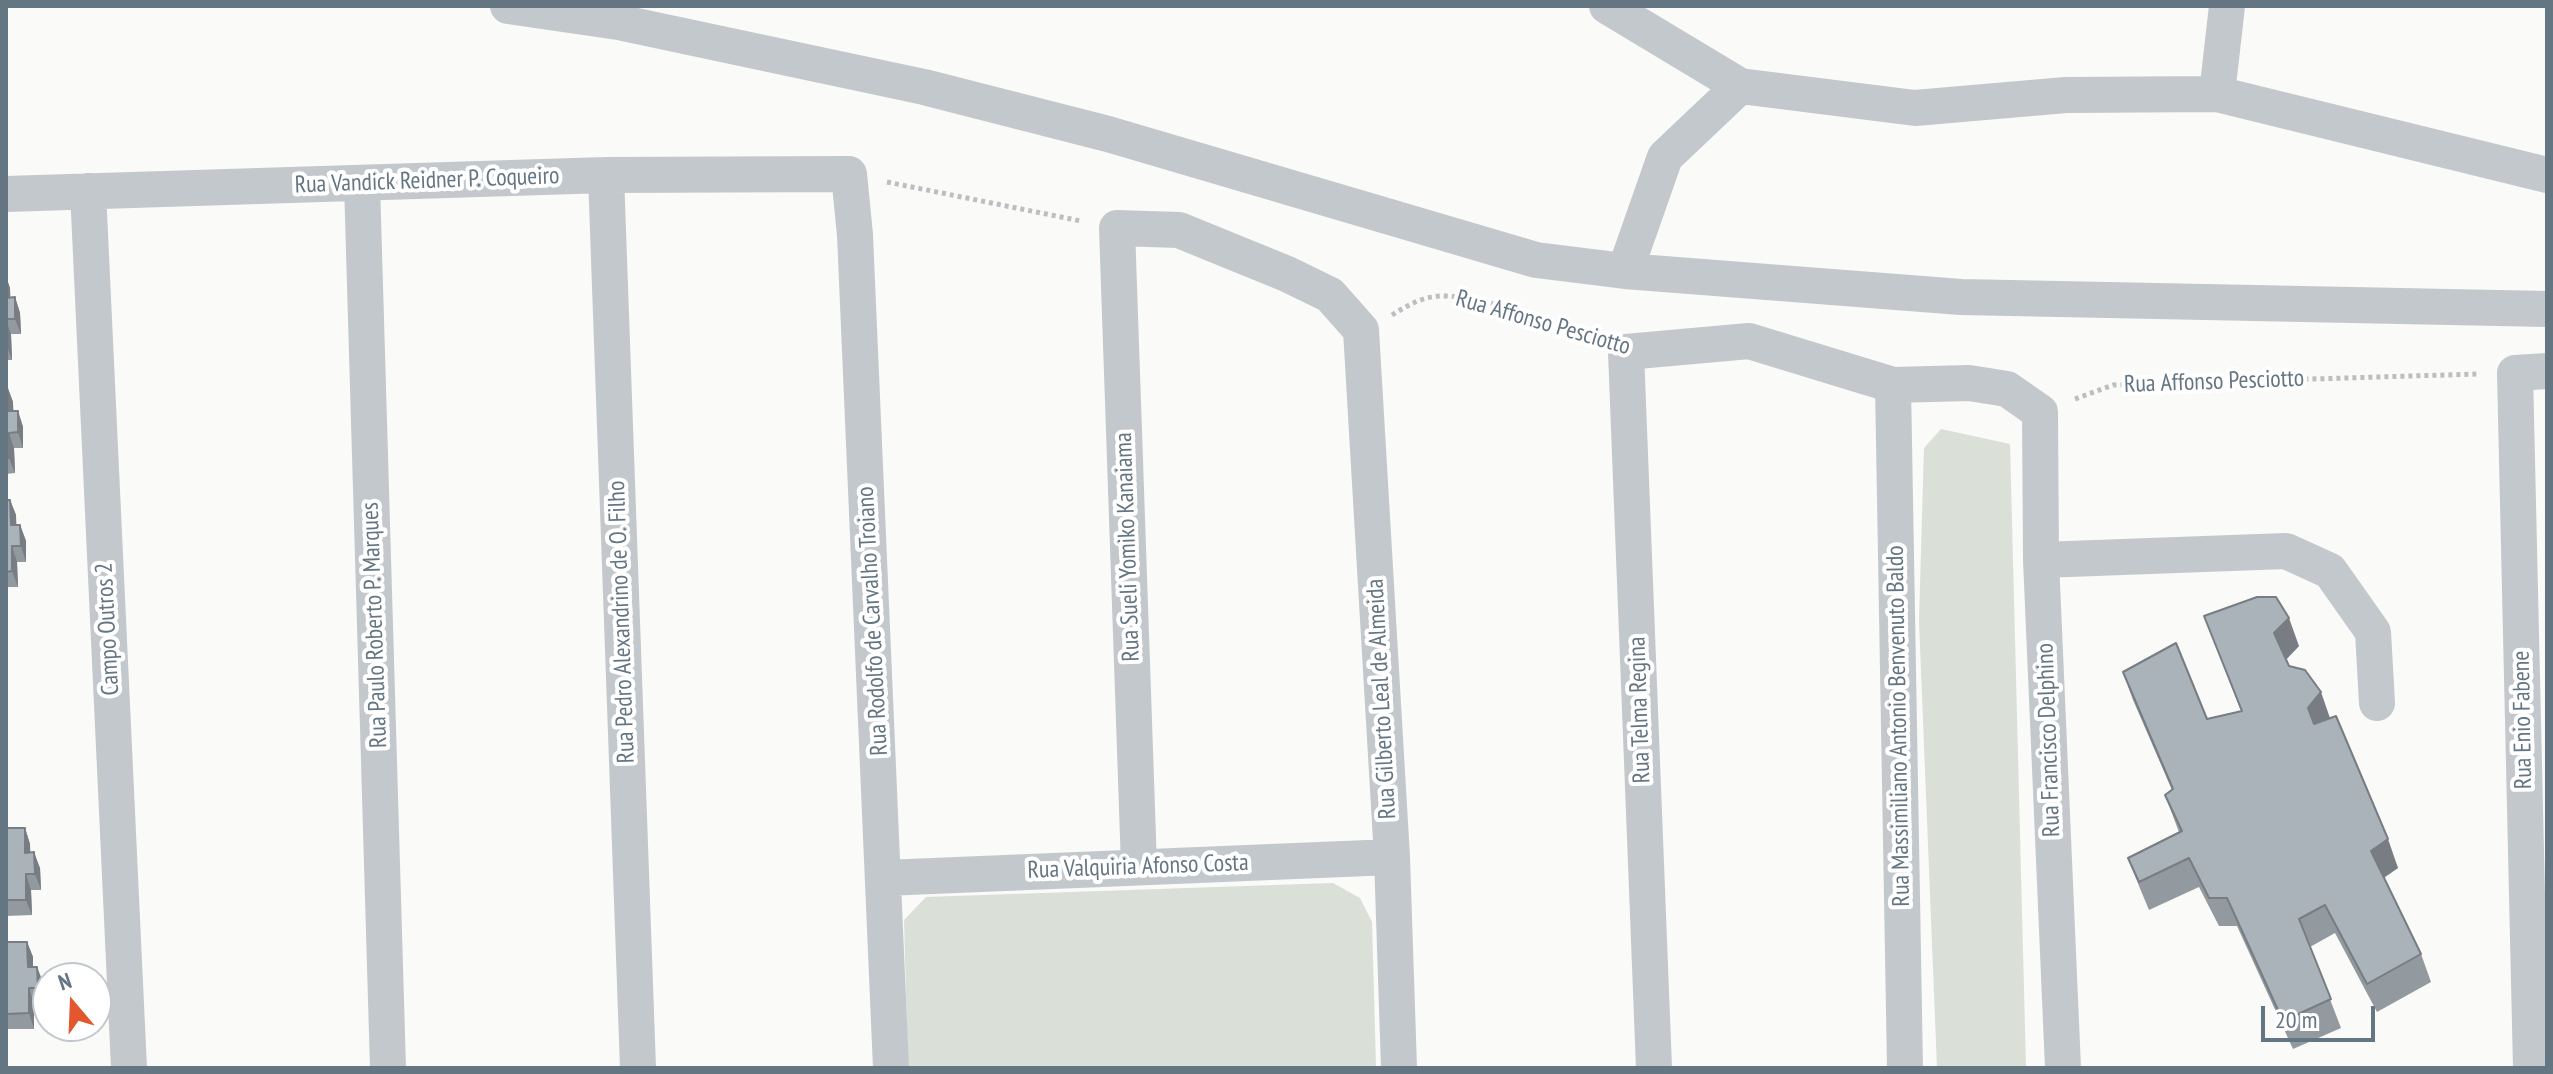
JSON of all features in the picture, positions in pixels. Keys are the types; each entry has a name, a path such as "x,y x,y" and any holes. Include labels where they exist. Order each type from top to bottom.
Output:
{"street":[{"path":"508,6 618,22 924,87 1108,134 1536,260 1625,271 1961,297 2547,309"},
{"path":"1607,6 1740,86 1915,108 2066,95 2217,94 2547,175"},
{"path":"2217,94 2227,6"},
{"path":"1625,271 1665,157 1740,86"},
{"name":"Rua Vandick Reidner P. Coqueiro","path":"6,194 606,175 849,174"},
{"name":"Rua Rodolfo de Carvalho Troiano","path":"849,174 856,251 891,1068"},
{"name":"Rua Pedro Alexandrino de O. Filho","path":"606,175 638,1068"},
{"name":"Rua Paulo Roberto P. Marques","path":"362,183 388,1068"},
{"name":"Campo Outros 2","path":"88,191 129,1068"},
{"path":"1117,228 1179,230 1287,274 1330,295 1361,330"},
{"name":"Rua Sueli Yomiko Kanaiama","path":"1117,228 1139,866"},
{"name":"Rua Gilberto Leal de Almeida","path":"1361,330 1392,857 1399,1068"},
{"name":"Rua Affonso Pesciotto","path":"1626,352 1749,341 1893,385 1969,383 2007,389 2040,412"},
{"name":"Rua Telma Regina","path":"1626,352 1654,1068"},
{"name":"Rua Enio Fabene","path":"2531,372 2531,1068"},
{"name":"Rua Massimiliano Antonio Benvenuto Baldo","path":"1893,385 1905,1068"},
{"name":"Rua Francisco Delphino","path":"2040,412 2041,560 2063,1068"},
{"path":"2041,560 2286,551 2330,571 2373,632 2377,703"},
{"name":"Rua Valquiria Afonso Costa","path":"884,878 1392,857"}],"path":[{"path":"849,174 1117,228"},
{"name":"Rua Affonso Pesciotto","path":"1361,330 1417,301 1444,296 1501,307 1626,352"},
{"name":"Rua Affonso Pesciotto","path":"2040,412 2113,385 2531,372"}],"shaded area":[{"path":"1941,429 2010,444 2026,1068 1937,1068 1919,621 1924,448"},
{"path":"1333,883 1360,898 1372,922 1376,1068 908,1068 904,920 926,897"}],"building":[{"path":"15,297 15,319 6,319 6,298"},
{"path":"6,386 8,411 18,411 18,432 9,433 9,458 6,458"},
{"path":"6,500 10,500 11,525 20,525 21,546 12,546 12,571 6,572"},
{"path":"2257,597 2276,597 2289,618 2274,633 2289,666 2305,670 2321,692 2308,708 2314,724 2336,716 2388,839 2371,851 2421,954 2367,984 2325,905 2299,919 2331,999 2283,1021 2227,898 2209,898 2189,858 2139,882 2128,858 2182,831 2165,795 2173,789 2123,672 2176,643 2207,719 2242,711 2204,616"},
{"path":"6,828 25,828 25,853 34,852 35,874 26,874 26,900 6,900"},
{"path":"6,942 27,942 28,967 32,967 29,1013 6,1014"}]}
